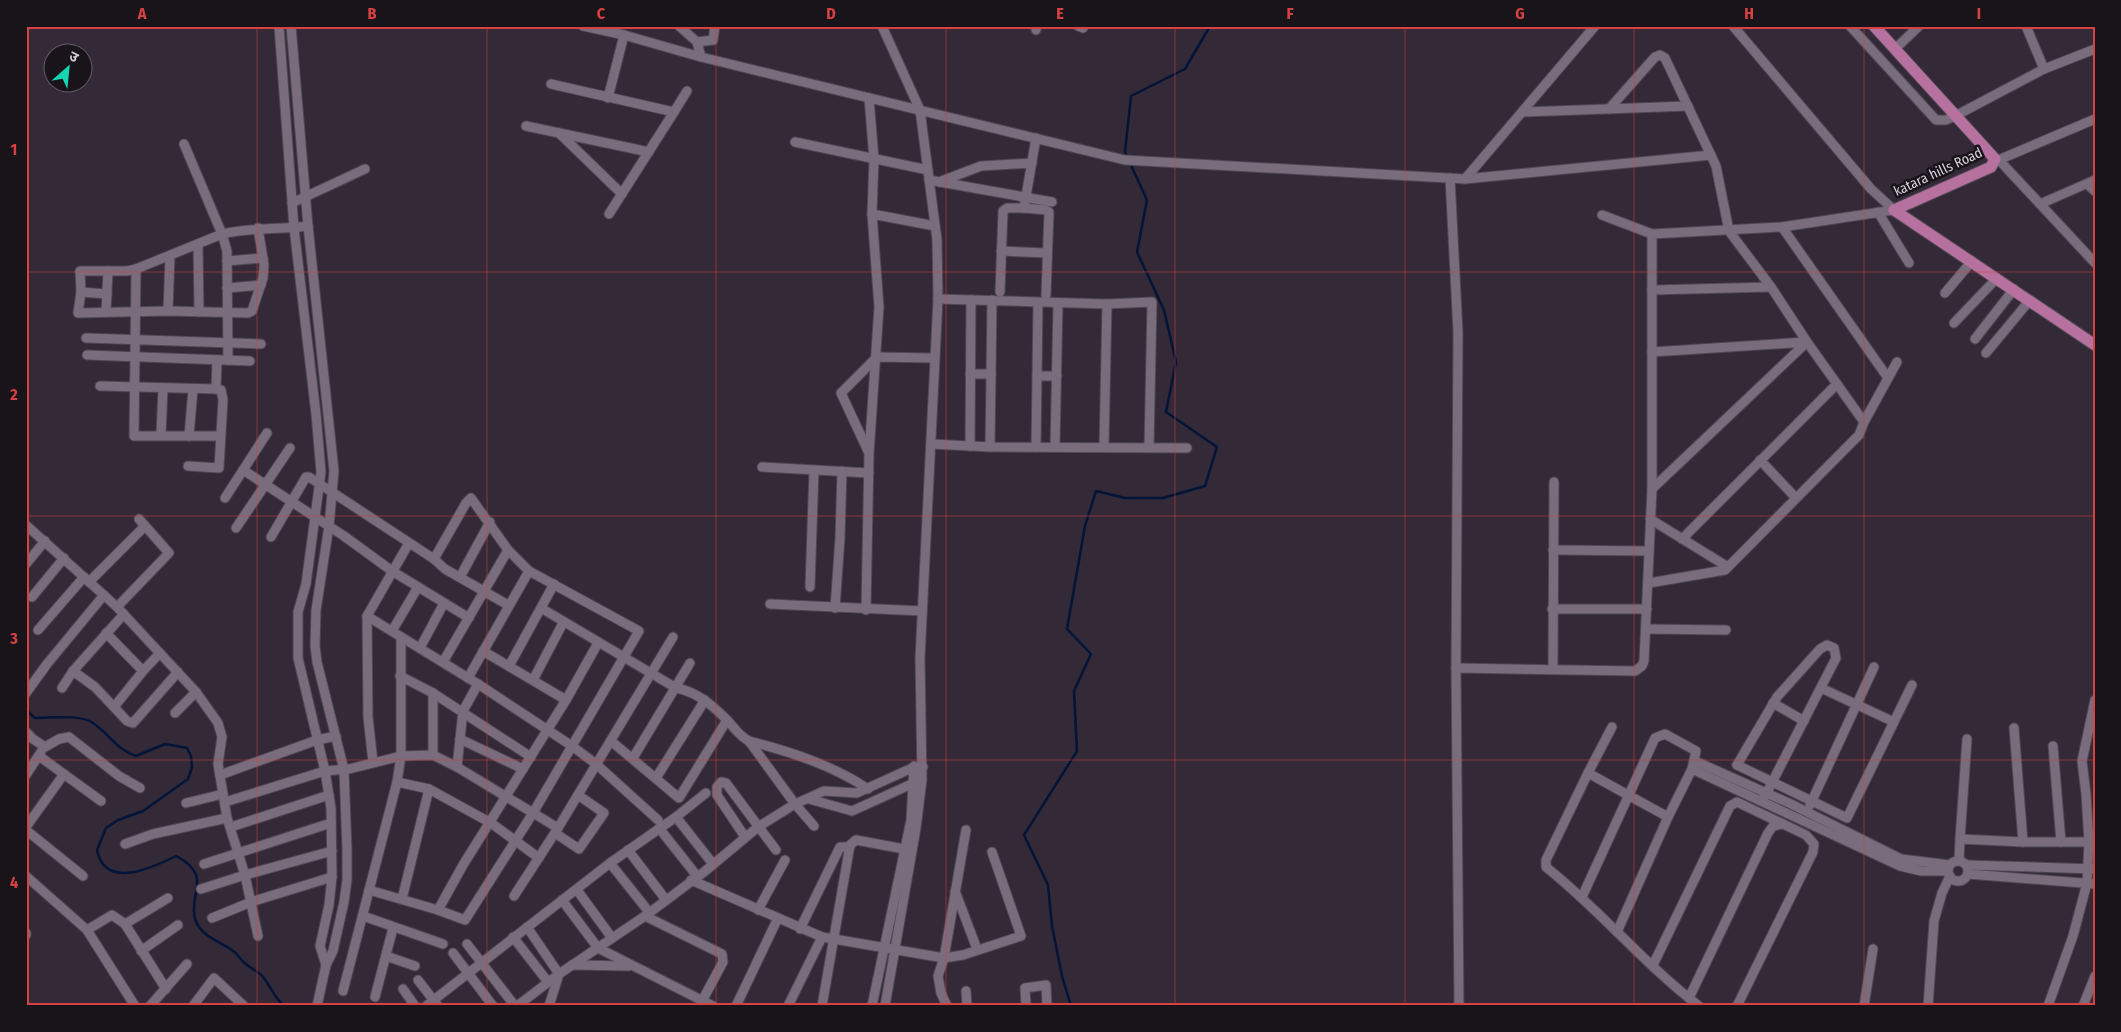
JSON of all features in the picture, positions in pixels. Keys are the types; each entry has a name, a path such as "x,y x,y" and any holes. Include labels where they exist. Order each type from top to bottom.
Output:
{"main road":[{"name":"katara hills Road","path":"1874,26 1997,161 1991,167 1894,210"},
{"name":"katara hills Road","path":"1894,210 2095,345"}],"street":[{"path":"279,26 294,228 321,472 306,584 298,612 298,658 329,795 332,877 329,905 320,946 326,965"},
{"path":"291,26 308,226 334,471 316,610 315,646 317,662 336,736 350,769 347,880 333,951 326,965 317,1006"},
{"path":"583,26 624,35 701,57 1129,160 1465,179 1712,155"},
{"path":"679,26 697,42 701,57"},
{"path":"701,57 713,40 715,26"},
{"path":"882,26 920,110 935,226 938,299 920,658 921,752 923,767 916,828 885,1006"},
{"path":"1465,179 1595,26"},
{"path":"1733,26 1871,189 1894,210"},
{"path":"1850,26 1936,120 1946,120 1955,116 2044,70 2095,49"},
{"path":"1895,49 1919,26"},
{"path":"2026,26 2044,70"},
{"path":"608,98 624,35"},
{"path":"697,42 713,40"},
{"path":"1609,109 1655,57 1660,55 1665,58 1712,155 1716,166 1729,231 1771,287 1806,342 1864,422"},
{"path":"551,84 674,112"},
{"path":"609,214 687,90"},
{"path":"866,610 869,454 878,307 872,214 874,158 869,98"},
{"path":"1522,112 1688,106"},
{"path":"2095,119 1997,161 2095,263"},
{"path":"526,126 649,152"},
{"path":"559,133 622,194"},
{"path":"1024,208 1036,138"},
{"path":"795,142 928,170"},
{"path":"184,144 222,234 227,251 226,314 228,360"},
{"path":"939,182 982,166 1032,163"},
{"path":"292,203 365,168"},
{"path":"1450,178 1458,332 1456,668 1459,1006"},
{"path":"929,180 1052,202"},
{"path":"2040,204 2091,182 2095,191"},
{"path":"1000,292 1004,209 1024,208 1046,210 1049,212 1046,295"},
{"path":"1602,215 1652,234 1782,227 1894,210"},
{"path":"1878,212 1909,263"},
{"path":"872,214 935,226"},
{"path":"258,228 263,258 263,278 252,311 226,314 168,311 78,313 81,292 80,271 136,269 198,246 222,234 258,228 308,226"},
{"path":"1782,227 1888,378"},
{"path":"1456,668 1553,668 1635,671 1642,666 1644,661 1649,583 1652,489 1652,234"},
{"path":"198,246 199,312"},
{"path":"1001,251 1048,252"},
{"path":"168,311 170,256"},
{"path":"227,261 263,258"},
{"path":"1945,293 1972,261"},
{"path":"136,269 134,436 220,436"},
{"path":"106,312 108,271"},
{"path":"1954,323 1997,278"},
{"path":"226,288 261,285"},
{"path":"1652,290 1771,287"},
{"path":"1975,339 2014,289"},
{"path":"81,292 108,294"},
{"path":"938,299 1107,304 1152,302 1149,447"},
{"path":"970,446 971,300"},
{"path":"990,447 992,300"},
{"path":"1986,353 2030,300"},
{"path":"1036,447 1038,302"},
{"path":"1055,447 1058,302"},
{"path":"1104,446 1107,304"},
{"path":"86,338 262,344"},
{"path":"1652,352 1806,342"},
{"path":"1652,489 1806,342"},
{"path":"87,355 250,361"},
{"path":"309,358 323,357"},
{"path":"869,454 842,393 876,357 934,358"},
{"path":"216,389 217,360"},
{"path":"1649,583 1725,570 1859,435 1864,422 1897,362"},
{"path":"970,374 991,374"},
{"path":"1037,376 1057,376"},
{"path":"1682,539 1837,384"},
{"path":"100,386 221,390 223,400 219,468 188,466"},
{"path":"161,435 163,388"},
{"path":"189,436 193,389"},
{"path":"317,427 330,427"},
{"path":"225,498 267,433"},
{"path":"932,444 990,447 1104,446 1187,448"},
{"path":"236,528 290,448"},
{"path":"1760,460 1796,498"},
{"path":"762,467 869,473"},
{"path":"243,470 328,526 392,572 468,618"},
{"path":"810,587 814,470"},
{"path":"835,608 842,471"},
{"path":"271,537 306,477 460,577 508,605"},
{"path":"1553,668 1554,482"},
{"path":"369,890 402,898 465,920 533,813 639,631 529,571 508,550 490,522 471,498 466,503 434,559"},
{"path":"1650,519 1728,567"},
{"path":"38,630 142,522 169,553 121,611 106,633 73,671 62,688"},
{"path":"460,577 490,522"},
{"path":"26,525 121,611 196,692 218,723 222,737 218,764 224,798 229,822 245,874 258,936"},
{"path":"26,564 45,541"},
{"path":"373,762 368,717 367,616 409,543"},
{"path":"443,662 508,550"},
{"path":"1554,550 1649,551"},
{"path":"32,597 64,558"},
{"path":"468,678 529,571"},
{"path":"509,666 554,584"},
{"path":"392,631 418,587"},
{"path":"26,693 47,664 104,595"},
{"path":"420,648 444,603"},
{"path":"770,604 922,612"},
{"path":"541,608 676,688 690,691 705,700 727,720 741,737 804,757 834,770 868,789"},
{"path":"1552,609 1647,609"},
{"path":"367,616 478,684 596,764 658,824 694,878 800,929 822,937 944,958 963,955 1021,936 992,852"},
{"path":"533,680 564,623"},
{"path":"1646,629 1726,630"},
{"path":"106,633 143,671"},
{"path":"343,991 398,782 401,756 401,637"},
{"path":"514,896 557,831 674,637"},
{"path":"438,910 463,865 491,823 566,700 598,643"},
{"path":"1737,765 1773,703 1820,649 1827,645 1834,648 1836,658 1764,796"},
{"path":"483,651 566,700"},
{"path":"114,707 160,653"},
{"path":"633,758 690,663"},
{"path":"1801,832 1811,800 1874,667"},
{"path":"73,671 95,687 128,721 133,723 178,672"},
{"path":"400,676 463,711 531,757"},
{"path":"457,766 463,711 478,684"},
{"path":"1839,828 1847,818 1912,685"},
{"path":"1821,688 1894,722"},
{"path":"175,713 196,692"},
{"path":"433,693 433,755"},
{"path":"656,778 705,700"},
{"path":"2048,1006 2091,883 2092,869 2082,761 2095,700"},
{"path":"1773,703 1804,721"},
{"path":"611,741 679,798 727,720"},
{"path":"1612,728 1546,860 1546,867 1582,897 1617,932 1699,1006"},
{"path":"2014,728 2024,842"},
{"path":"26,732 45,747"},
{"path":"1582,897 1655,738 1665,734 1696,751 1705,766"},
{"path":"220,775 317,740 336,736"},
{"path":"26,774 45,747 59,739 69,737 114,772 140,788"},
{"path":"460,739 523,769"},
{"path":"1950,871 1958,880 1964,878 1960,839 1967,739"},
{"path":"749,741 795,804 814,826"},
{"path":"2053,746 2061,842"},
{"path":"1617,932 1668,816 1694,765 1696,751"},
{"path":"872,1006 911,820 912,768 921,752"},
{"path":"186,803 224,798 325,771 350,769 401,756 433,755 457,766 533,813 579,849 604,813 578,795"},
{"path":"39,756 101,801"},
{"path":"1694,765 1764,796 1900,863 1921,871 1950,871 1964,867 2092,869"},
{"path":"1694,765 1705,766 1748,784 1764,796"},
{"path":"1737,765 1847,818"},
{"path":"1737,765 1748,784"},
{"path":"467,944 516,1006 666,900 758,827 795,804 809,799 824,790 852,793 868,789 912,768 923,767"},
{"path":"1588,773 1627,796 1668,816"},
{"path":"64,774 26,829 83,876"},
{"path":"809,799 828,802 847,811 856,809 922,780"},
{"path":"398,782 428,789 491,823 539,858"},
{"path":"745,837 716,794 717,787 722,782 726,783 776,850"},
{"path":"402,898 428,789"},
{"path":"856,809 868,789"},
{"path":"418,980 432,1004 482,961 577,890 658,824 676,816 706,793"},
{"path":"125,844 153,834 229,822 329,795"},
{"path":"1653,965 1730,806 1737,802 1801,832 1814,844 1813,852 1737,1006"},
{"path":"676,816 713,864"},
{"path":"1807,817 1839,828 1900,863"},
{"path":"204,864 331,823"},
{"path":"1689,998 1768,833 1773,826 1783,824"},
{"path":"947,1006 941,992 938,976 944,958 966,830"},
{"path":"1960,839 2024,842 2089,842"},
{"path":"822,1006 832,938 852,842 856,840 904,849"},
{"path":"800,929 840,848 850,847"},
{"path":"628,850 666,900"},
{"path":"201,890 245,874 332,851"},
{"path":"758,910 785,860"},
{"path":"610,863 647,914 722,954 723,962 702,1001"},
{"path":"1964,867 2091,883"},
{"path":"1928,1006 1932,971 1934,921 1950,871"},
{"path":"26,876 86,930 135,1006"},
{"path":"212,918 251,902 332,877"},
{"path":"577,890 612,938"},
{"path":"955,891 977,949"},
{"path":"125,924 168,898"},
{"path":"562,900 598,948 713,1006"},
{"path":"86,930 112,915 125,924 166,989"},
{"path":"362,916 443,944"},
{"path":"736,1006 778,918"},
{"path":"141,950 178,925"},
{"path":"527,927 559,974"},
{"path":"376,996 393,928"},
{"path":"514,937 548,982"},
{"path":"788,1006 822,937"},
{"path":"1864,1006 1873,949"},
{"path":"453,952 493,1006"},
{"path":"386,956 415,966"},
{"path":"150,1006 187,964"},
{"path":"572,965 632,966"},
{"path":"549,1006 559,974"},
{"path":"2083,1006 2095,976"},
{"path":"193,1006 214,978 238,1004"},
{"path":"1026,1006 1025,988 1046,986 1047,1006"},
{"path":"403,989 415,1006"},
{"path":"966,991 967,1006"}],"waterway":[{"path":"1128,158 1125,152 1131,96 1185,69 1210,26"},
{"path":"1071,1006 1062,976 1052,926 1048,885 1024,835 1077,751 1074,691 1091,654 1067,629 1085,526 1096,491 1125,498 1163,498 1205,486 1217,447 1166,412 1176,362 1164,310 1137,252 1147,200 1130,163"},
{"path":"26,710 35,718 73,717 88,720 99,727 118,746 136,756 165,744 187,748 191,756 192,767 188,779 143,811 118,820 106,828 97,850 102,862 109,870 119,873 143,870 176,856 187,863 197,878 194,910 198,925 211,938 235,952 244,963 262,976 284,1006"}]}
